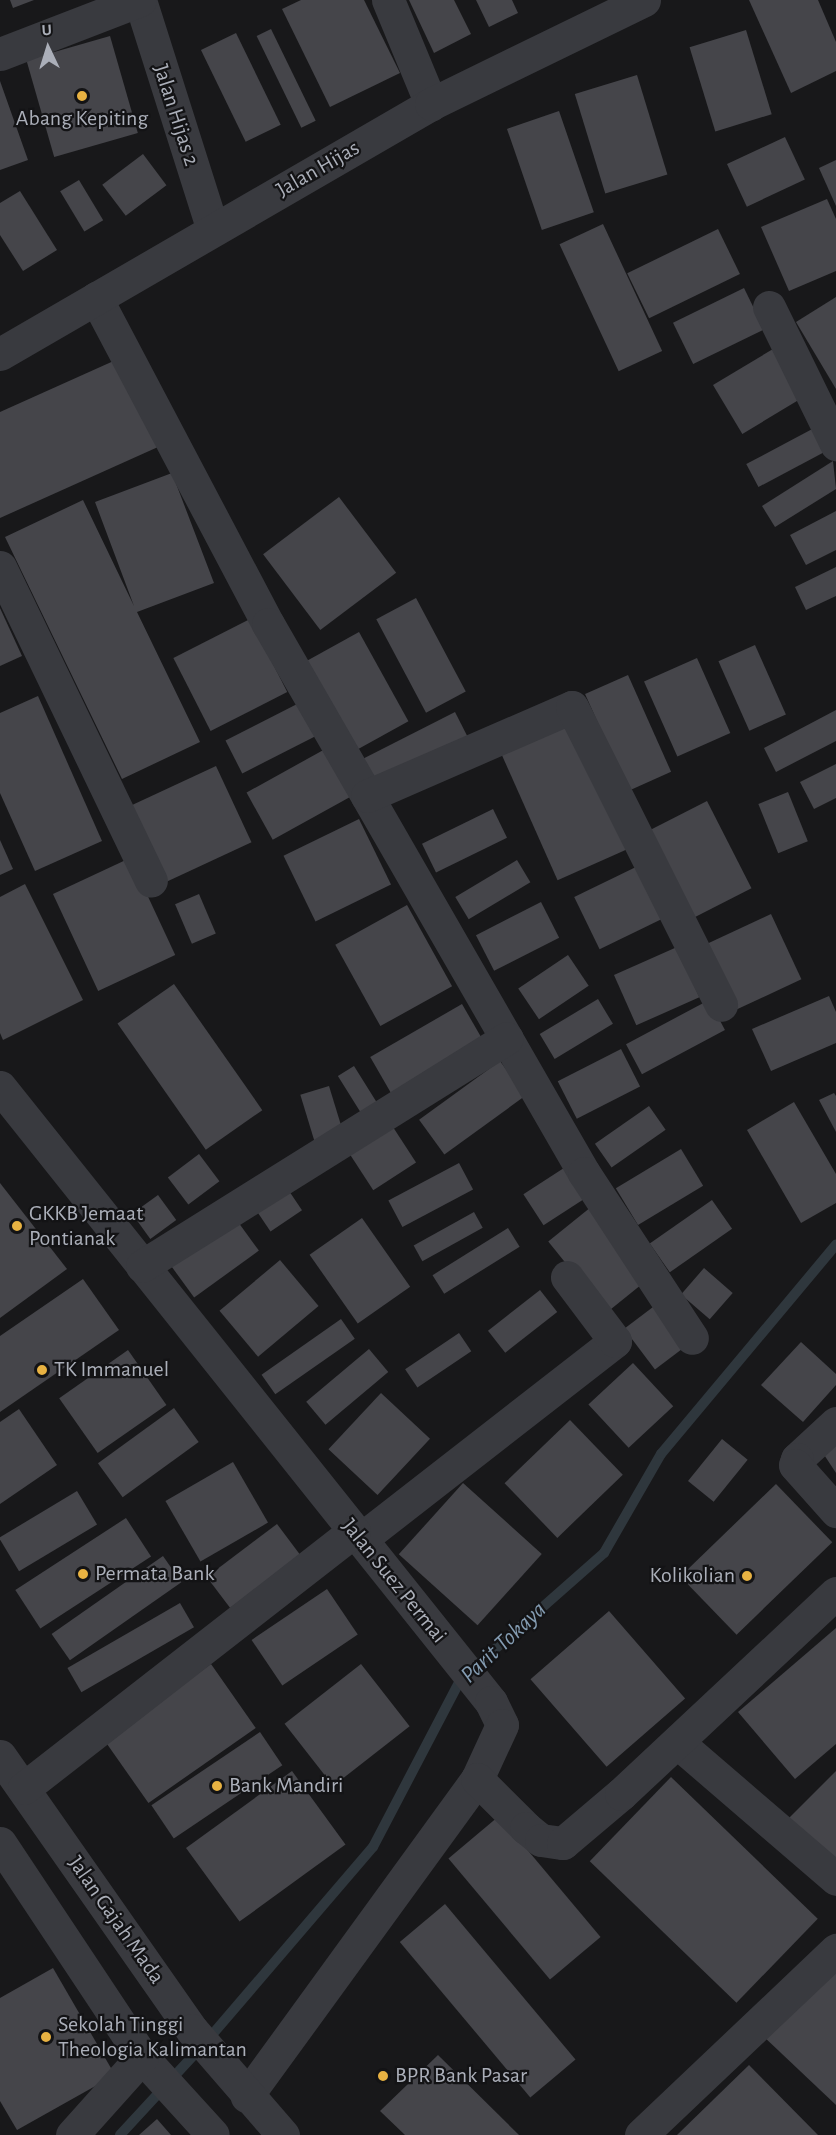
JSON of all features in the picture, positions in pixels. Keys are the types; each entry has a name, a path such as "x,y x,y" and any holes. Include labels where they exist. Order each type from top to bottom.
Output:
{"street":[{"path":"0,54 140,0"},
{"name":"Jalan Hijas 2","path":"140,0 213,230"},
{"path":"388,0 431,104"},
{"name":"Jalan Hijas","path":"0,354 431,104 644,0"},
{"path":"96,298 268,624 584,1173 692,1338"},
{"path":"769,307 833,429"},
{"path":"0,567 151,881"},
{"path":"367,796 572,707 721,1005"},
{"path":"142,1266 507,1038"},
{"name":"Jalan Suez Permai","path":"0,1087 499,1713 501,1735 477,1779 243,2092"},
{"path":"24,1788 615,1341 567,1277"},
{"path":"836,1423 796,1459 795,1465 836,1511"},
{"path":"477,1779 525,1828 541,1840 563,1843 677,1742 836,1593"},
{"path":"677,1742 836,1879"},
{"name":"Jalan Gajah Mada","path":"0,1756 81,1868 192,2030 243,2092 284,2135"},
{"path":"0,1843 145,2061 208,2129"},
{"path":"38,1897 81,1868"},
{"path":"641,2135 836,1950"},
{"path":"72,2135 145,2061"}],"building":[{"path":"10,0 34,0 13,8"},
{"path":"301,0 364,0 400,73 330,107 282,9"},
{"path":"409,0 454,0 471,34 434,53"},
{"path":"476,0 512,0 518,13 489,27"},
{"path":"749,0 818,0 836,42 836,71 791,93"},
{"path":"271,29 316,121 301,128 257,36"},
{"path":"746,30 772,114 715,131 690,47"},
{"path":"236,33 281,125 246,142 201,50"},
{"name":"Abang Kepiting","path":"110,36 138,133 54,157 26,60"},
{"path":"637,75 667,174 605,193 575,94"},
{"path":"0,81 28,160 0,170"},
{"path":"559,111 594,212 542,230 507,129"},
{"path":"785,137 805,180 747,207 727,164"},
{"path":"143,154 166,185 126,216 102,185"},
{"path":"836,160 836,206 819,168"},
{"path":"79,180 103,220 84,232 60,191"},
{"path":"20,191 57,250 23,271 0,235 0,203"},
{"path":"827,199 836,219 836,271 789,291 761,227"},
{"path":"603,224 662,351 619,371 559,244"},
{"path":"718,229 740,274 649,318 627,273"},
{"path":"744,288 764,329 693,364 673,323"},
{"path":"836,297 836,389 796,322"},
{"path":"773,349 802,398 742,434 713,385"},
{"path":"118,359 158,447 0,518 0,412"},
{"path":"816,427 828,450 758,487 746,464"},
{"path":"833,461 836,489 775,527 762,506"},
{"path":"172,473 214,583 137,612 200,742 122,779 5,537 83,500 134,606 95,502"},
{"path":"339,497 396,573 320,630 263,554"},
{"path":"836,511 836,550 806,565 790,535"},
{"path":"836,567 836,596 806,610 795,587"},
{"path":"416,598 466,692 426,713 376,619"},
{"path":"0,608 22,656 0,666"},
{"path":"250,619 287,692 211,731 173,658"},
{"path":"359,632 408,721 354,751 305,662"},
{"path":"755,645 786,714 749,731 718,661"},
{"path":"697,658 730,733 677,757 644,682"},
{"path":"628,675 671,772 628,791 585,694"},
{"path":"38,696 102,841 35,871 0,793 0,713"},
{"path":"303,701 320,734 242,773 225,740"},
{"path":"836,710 836,741 776,772 764,748"},
{"path":"455,712 468,737 373,785 361,760"},
{"path":"574,713 633,846 558,880 498,747"},
{"path":"327,748 353,795 273,840 247,793"},
{"path":"836,764 836,798 814,809 800,782"},
{"path":"216,766 251,842 159,885 124,809"},
{"path":"788,792 808,841 778,853 758,804"},
{"path":"707,801 751,888 693,918 648,831"},
{"path":"493,809 507,838 436,872 422,844"},
{"path":"359,819 391,885 316,921 284,856"},
{"path":"0,840 13,869 0,875"},
{"path":"130,858 175,955 98,991 53,894"},
{"path":"517,860 530,882 469,919 455,897"},
{"path":"638,866 663,918 600,949 574,897"},
{"path":"25,884 83,1000 3,1040 0,1033 0,897"},
{"path":"199,894 216,934 192,944 175,904"},
{"path":"541,902 559,938 494,971 476,935"},
{"path":"407,905 452,986 380,1026 335,945"},
{"path":"771,914 801,979 734,1011 704,945"},
{"path":"677,947 699,997 636,1025 614,975"},
{"path":"568,955 589,986 539,1019 518,989"},
{"path":"174,984 262,1110 206,1150 117,1024"},
{"path":"829,996 836,1012 836,1043 771,1071 752,1029"},
{"path":"598,999 613,1024 555,1059 540,1034"},
{"path":"709,1000 725,1030 642,1074 626,1044"},
{"path":"462,1004 484,1041 392,1094 370,1057"},
{"path":"621,1049 640,1086 577,1119 558,1081"},
{"path":"500,1061 525,1096 444,1155 419,1120"},
{"path":"354,1066 378,1105 362,1115 338,1076"},
{"path":"329,1086 343,1133 315,1142 300,1095"},
{"path":"834,1093 836,1096 836,1132 819,1100"},
{"path":"794,1102 836,1174 836,1203 801,1223 747,1130"},
{"path":"649,1106 666,1130 612,1168 595,1144"},
{"path":"391,1124 416,1163 373,1190 348,1152"},
{"path":"681,1149 703,1186 638,1225 616,1188"},
{"path":"199,1154 219,1181 188,1205 168,1177"},
{"path":"459,1163 473,1189 402,1227 388,1201"},
{"path":"567,1166 587,1197 544,1225 523,1194"},
{"path":"283,1182 302,1210 271,1231 251,1203"},
{"name":"GKKB Jemaat Pontianak","path":"0,1183 67,1269 0,1318"},
{"path":"158,1195 176,1220 150,1239 132,1214"},
{"path":"712,1200 732,1229 670,1272 650,1244"},
{"path":"591,1207 649,1278 606,1313 548,1242"},
{"path":"474,1212 483,1228 422,1261 414,1245"},
{"path":"233,1215 259,1251 194,1298 168,1262"},
{"path":"362,1218 410,1287 358,1324 310,1255"},
{"path":"508,1228 520,1247 444,1294 433,1275"},
{"path":"280,1260 319,1306 258,1357 219,1311"},
{"path":"704,1268 733,1293 710,1319 681,1294"},
{"path":"83,1279 119,1330 0,1412 0,1336"},
{"path":"540,1290 557,1312 505,1353 488,1331"},
{"path":"653,1307 684,1348 655,1369 624,1329"},
{"path":"341,1319 355,1339 275,1394 262,1375"},
{"path":"459,1333 471,1351 417,1388 405,1369"},
{"path":"801,1342 836,1374 836,1385 803,1422 761,1385"},
{"path":"369,1349 388,1372 325,1425 306,1402"},
{"path":"128,1350 166,1405 98,1453 59,1398"},
{"path":"633,1363 673,1406 629,1448 588,1405"},
{"path":"381,1393 430,1439 377,1495 328,1449"},
{"path":"174,1408 199,1442 123,1497 98,1463"},
{"path":"19,1409 57,1465 0,1504 0,1422"},
{"path":"570,1420 623,1475 557,1538 505,1483"},
{"path":"836,1431 836,1473 817,1444"},
{"path":"722,1439 748,1460 714,1502 688,1481"},
{"path":"233,1462 268,1523 200,1562 165,1501"},
{"path":"463,1483 542,1554 478,1625 399,1554"},
{"path":"776,1484 832,1542 737,1635 680,1576"},
{"path":"77,1491 97,1524 19,1571 0,1537"},
{"name":"Permata Bank","path":"126,1518 151,1557 40,1628 15,1590"},
{"path":"277,1524 300,1555 230,1608 207,1577"},
{"path":"163,1556 181,1582 70,1660 52,1634"},
{"path":"327,1589 358,1635 282,1685 252,1640"},
{"path":"180,1603 194,1627 81,1692 67,1668"},
{"path":"609,1611 685,1699 607,1767 531,1679"},
{"path":"836,1628 836,1744 795,1779 738,1712"},
{"path":"211,1664 256,1728 148,1803 104,1739"},
{"path":"361,1664 410,1726 333,1786 285,1724"},
{"name":"Bank Mandiri","path":"260,1732 282,1765 174,1838 151,1805"},
{"path":"292,1771 345,1845 240,1922 186,1848"},
{"path":"836,1771 836,1877 783,1824"},
{"path":"671,1777 818,1919 736,2003 590,1861"},
{"path":"499,1816 601,1937 550,1979 448,1858"},
{"path":"445,1904 575,2060 530,2097 400,1942"},
{"path":"836,1953 836,2105 760,2033"},
{"name":"Sekolah Tinggi Theologia Kalimantan","path":"53,1968 115,2075 17,2130 0,2101 0,1998"},
{"path":"438,2055 519,2135 405,2135 380,2111"},
{"path":"749,2065 818,2135 677,2135"},
{"path":"157,2119 171,2135 139,2135"}],"waterway":[{"name":"Parit Tokaya","path":"120,2135 205,2043 373,1847 461,1679 604,1553 661,1454 836,1245"}],"place":[{"name":"Abang Kepiting","path":"82,96"},
{"name":"GKKB Jemaat Pontianak","path":"17,1226"},
{"name":"TK Immanuel","path":"42,1370"},
{"name":"Permata Bank","path":"83,1574"},
{"name":"Kolikolian","path":"747,1576"},
{"name":"Bank Mandiri","path":"217,1786"},
{"name":"Sekolah Tinggi Theologia Kalimantan","path":"46,2037"},
{"name":"BPR Bank Pasar","path":"383,2076"}]}
